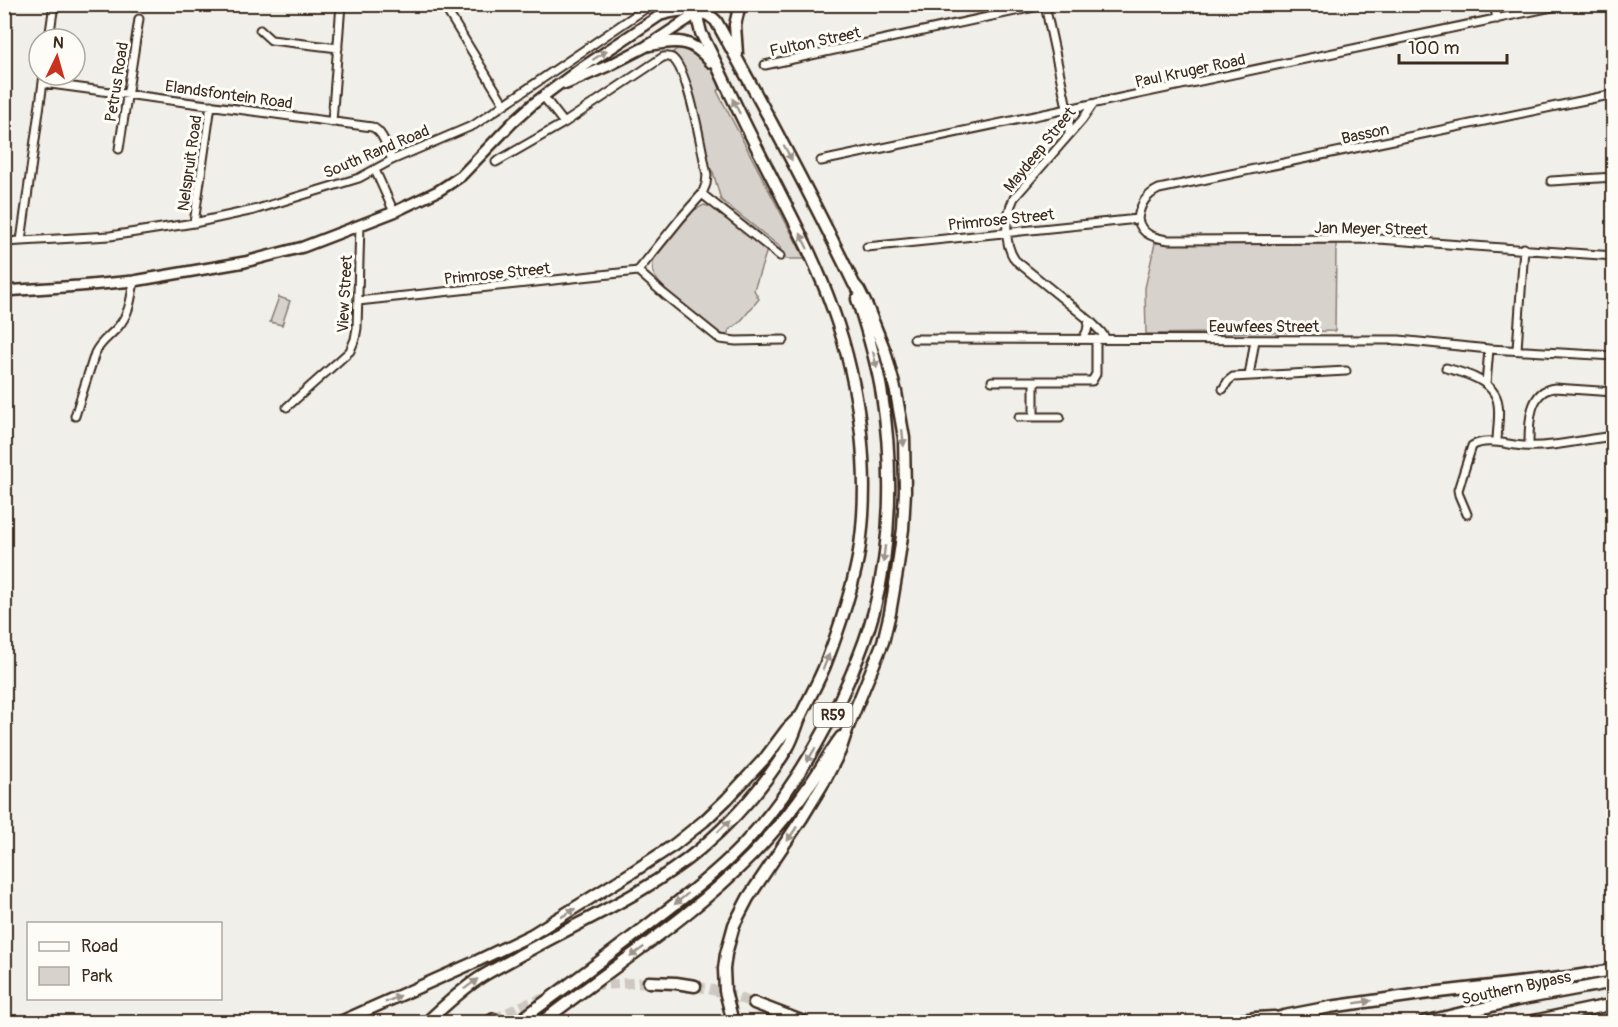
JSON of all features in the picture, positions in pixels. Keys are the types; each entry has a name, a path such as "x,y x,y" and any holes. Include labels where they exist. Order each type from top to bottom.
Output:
{"highway":[{"path":"739,63 735,25 740,4"},
{"path":"663,14 699,8 716,21 739,63"},
{"path":"699,8 698,21 701,33 721,74"},
{"path":"649,45 672,41 690,44 704,54 721,74"},
{"name":"R59","path":"518,1023 628,941 692,890 741,846 778,803 822,737 867,638 875,609 887,530 889,490 887,438 874,354 854,284 806,187 739,63"},
{"name":"R59","path":"427,1023 443,1006 480,978 645,888 700,849 725,826 762,784 790,744 817,686 843,615 858,556 862,519 862,442 848,361 834,311 805,243 721,74"},
{"path":"733,1023 725,991 724,969 734,925 748,898 824,782 840,751 886,632 902,539 905,491 904,438 896,392 885,351 867,306 854,284"},
{"path":"340,1023 531,935 640,868 674,845 727,799 766,758 787,729 802,714"},
{"path":"542,1023 703,901 753,854 793,809 848,727"},
{"path":"1265,1023 1330,1007 1614,970"},
{"path":"649,982 695,986"},
{"name":"Southern Bypass","path":"1424,1023 1517,1000 1614,982"},
{"path":"754,1003 804,1023"},
{"path":"1529,1023 1614,1004"},
{"path":"1230,1023 1256,1018 1278,1018"}],"main road":[{"path":"4,291 134,281 272,256 303,248 394,212 438,191 460,176 513,122 543,96 577,70 677,4"},
{"path":"553,89 649,45 699,8 711,4"}],"street":[{"path":"51,27 54,4"},
{"path":"332,122 341,4"},
{"path":"443,4 504,104"},
{"name":"South Rand Road","path":"4,242 110,236 161,230 254,210 351,180 392,160 465,130 652,4"},
{"path":"1494,4 1497,19"},
{"name":"Paul Kruger Road","path":"821,161 1566,4"},
{"path":"1046,5 1069,117 1069,134"},
{"name":"Fulton Street","path":"765,65 1046,5"},
{"name":"Petrus Road","path":"119,149 139,19"},
{"path":"260,30 271,40 338,48"},
{"path":"496,162 564,123 663,57 674,60 679,66 687,87 706,184 702,194 638,271 720,339 784,340"},
{"path":"21,242 43,87"},
{"name":"Elandsfontein Road","path":"87,87 375,128 381,134 392,160"},
{"name":"Basson","path":"1138,219 1139,208 1143,201 1159,189 1614,94"},
{"path":"543,96 564,123"},
{"name":"Maydeep Street","path":"1093,104 1014,198 1008,213 1007,232 1008,249 1015,260 1089,320 1106,339"},
{"name":"Nelspruit Road","path":"194,223 211,105"},
{"path":"375,170 394,212"},
{"path":"1551,181 1614,177"},
{"path":"702,194 780,256"},
{"name":"Primrose Street","path":"867,247 1138,219"},
{"name":"Jan Meyer Street","path":"1138,219 1139,225 1153,238 1169,240 1378,239 1614,256"},
{"name":"View Street","path":"287,407 352,348 356,334 360,225"},
{"path":"1516,349 1524,248"},
{"name":"Primrose Street","path":"358,301 638,271"},
{"path":"75,416 94,353 125,317 134,281"},
{"path":"1083,339 1089,320"},
{"name":"Eeuwfees Street","path":"914,339 1400,340 1489,349 1614,356"},
{"path":"992,381 1092,381 1095,374 1096,339"},
{"path":"1249,376 1255,340"},
{"path":"1486,384 1489,349"},
{"path":"1446,368 1461,372 1486,384 1496,395 1498,403 1497,442"},
{"path":"1223,389 1230,379 1249,376 1346,370"},
{"path":"1034,381 1034,417"},
{"path":"1529,446 1530,415 1540,394 1550,388 1614,392"},
{"path":"1019,417 1060,417"},
{"path":"1467,514 1458,490 1472,446 1476,443 1497,442 1544,447 1614,436"}],"green space":[{"path":"684,44 703,58 714,72 720,89 717,91 805,259 786,259 781,255 780,247 721,200 713,172 710,169 692,89 680,61 673,52"},
{"path":"704,205 715,208 767,250 754,290 759,299 740,322 729,330 727,336 686,308 664,288 653,270 654,259 694,210"},
{"path":"1155,243 1336,244 1335,331 1146,334 1145,288"},
{"path":"279,297 290,301 282,325 270,322"}],"tunnel":[{"path":"494,1019 526,1004 584,986 649,982"},
{"path":"695,986 754,1003"}]}
